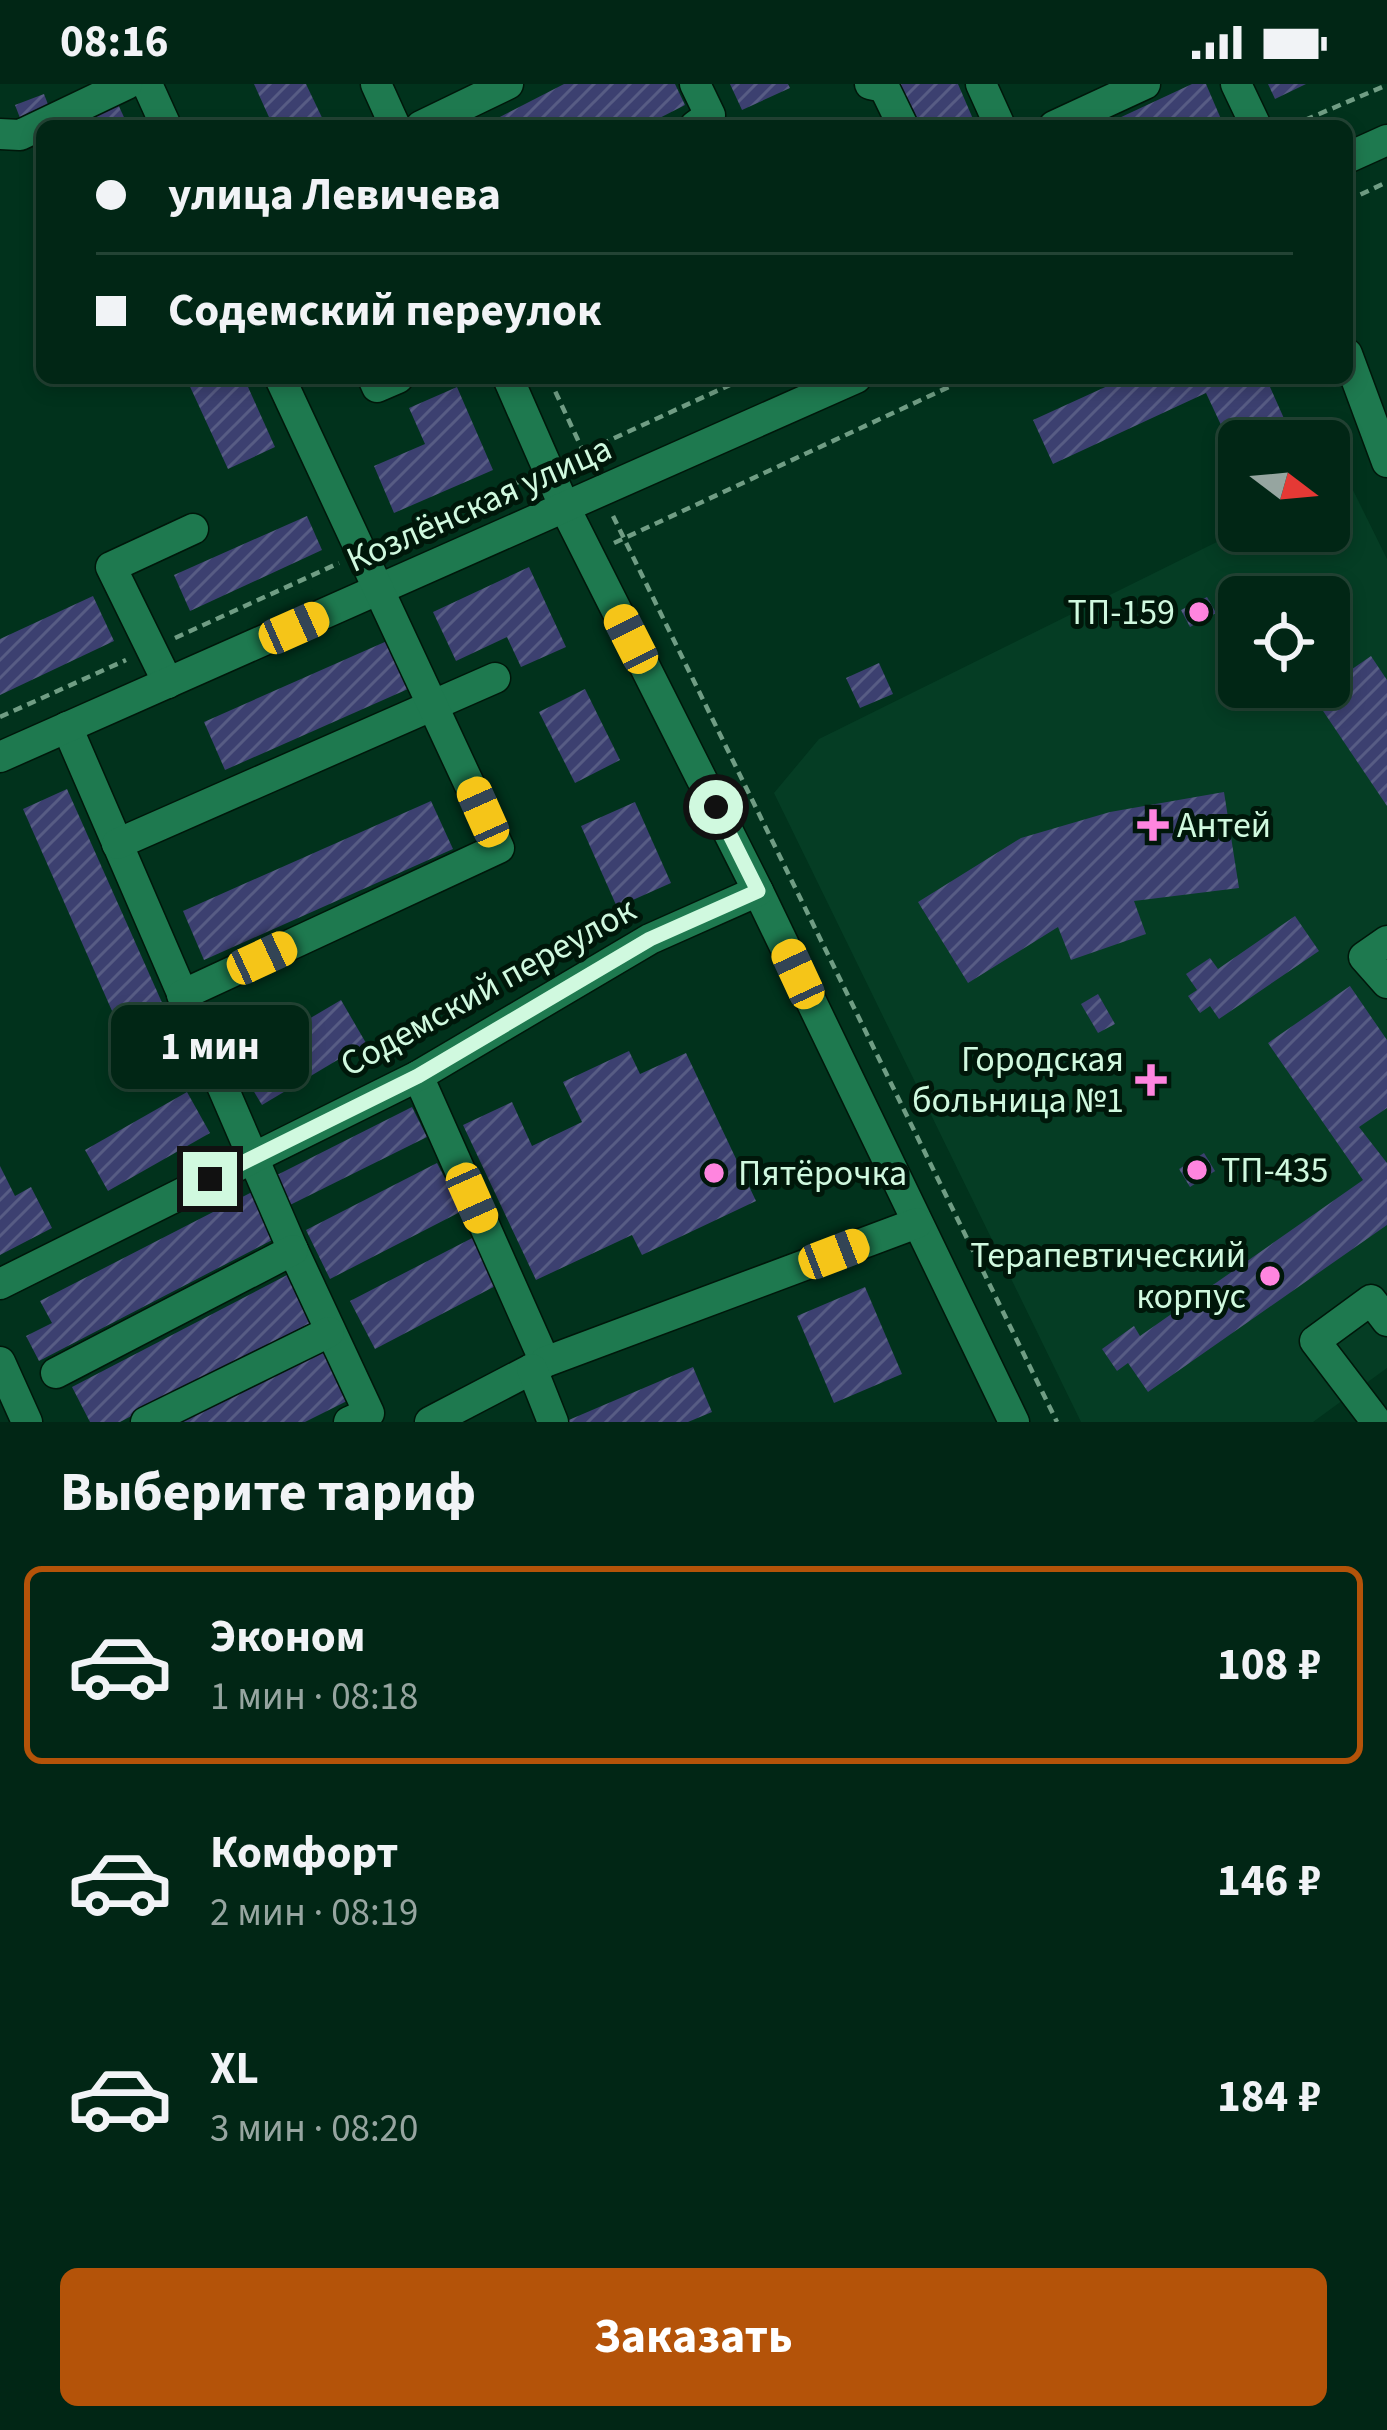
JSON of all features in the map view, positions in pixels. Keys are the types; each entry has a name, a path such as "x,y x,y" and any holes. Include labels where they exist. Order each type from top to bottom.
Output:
{"street":[{"path":"51,120 127,84"},
{"path":"147,84 163,120"},
{"path":"376,84 392,120"},
{"path":"433,120 508,84"},
{"path":"695,84 710,115 703,120"},
{"path":"869,84 884,87 900,120"},
{"path":"981,84 997,120"},
{"path":"1067,120 1145,84"},
{"path":"1236,84 1253,120"},
{"path":"0,134 20,135 36,127"},
{"path":"1353,155 1387,140"},
{"path":"1353,370 1387,462"},
{"path":"182,995 500,848 283,384"},
{"path":"511,384 566,508 758,891 1014,1422"},
{"name":"Козлёнская улица","path":"0,757 843,384"},
{"path":"168,683 111,568 193,529"},
{"path":"117,844 495,678"},
{"path":"67,727 363,1419 399,1422"},
{"name":"Содемский переулок","path":"0,1284 418,1076 650,939 758,891"},
{"path":"1387,941 1364,957 1387,983"},
{"path":"418,1076 539,1366 553,1422"},
{"path":"430,1422 539,1366 917,1223"},
{"path":"56,1373 293,1250"},
{"path":"1387,1321 1371,1300 1315,1341 1376,1422 1387,1414"},
{"path":"146,1422 329,1332"},
{"path":"0,1362 27,1422"}],"path":[{"path":"1305,120 1387,85"},
{"path":"1353,198 1387,182"},
{"path":"552,384 1057,1422"},
{"path":"589,555 955,384"}],"shaded area":[{"name":"Городская больница №1","path":"1350,484 1387,559 1387,1368 1313,1422 1081,1422 774,793 819,739 1218,541 1218,552 1350,552"}],"building":[{"path":"254,84 306,84 323,120 270,120"},
{"path":"564,84 675,84 685,105 656,120 496,119"},
{"path":"730,84 788,84 790,88 742,110"},
{"path":"900,84 958,84 973,120 916,120"},
{"path":"1192,84 1206,84 1221,120 1115,120"},
{"path":"1268,84 1306,84 1275,99"},
{"path":"44,94 49,107 20,118 15,105"},
{"path":"117,102 125,120 78,120"},
{"path":"189,384 247,384 275,447 228,469"},
{"path":"1112,384 1269,384 1285,420 1219,420 1206,393 1053,464 1033,420"},
{"path":"457,387 493,470 394,513 374,466 425,444 409,408"},
{"path":"307,516 322,550 190,611 174,575"},
{"path":"529,567 566,647 521,667 507,637 456,661 433,612"},
{"path":"93,596 114,641 0,695 0,639"},
{"name":"ТП-159","path":"1207,597 1216,613 1190,627 1181,610"},
{"path":"387,641 408,689 225,770 204,722"},
{"path":"1371,656 1387,680 1387,806 1321,708 1350,708 1350,670"},
{"path":"879,663 893,694 860,708 846,678"},
{"path":"585,689 620,760 575,783 539,712"},
{"path":"67,789 176,1034 131,1054 23,809"},
{"path":"1224,792 1239,888 1134,901 1146,934 1071,960 1058,927 968,983 918,902 1021,838 1110,812"},
{"path":"431,801 453,849 204,960 183,911"},
{"path":"635,802 671,883 617,907 581,826"},
{"path":"1295,916 1319,951 1219,1019 1210,1006 1200,1013 1188,996 1197,990 1186,974 1210,958 1218,969"},
{"path":"1350,986 1387,1040 1387,1108 1359,1127 1387,1163 1387,1225 1148,1392 1128,1363 1117,1371 1102,1349 1134,1326 1140,1336 1363,1180 1268,1043"},
{"path":"1098,994 1115,1024 1098,1033 1081,1004"},
{"path":"341,1000 366,1043 262,1105 236,1062"},
{"path":"629,1051 640,1074 686,1053 756,1201 642,1255 632,1235 536,1280 463,1125 512,1102 532,1146 582,1122 563,1082"},
{"path":"187,1092 210,1133 108,1191 85,1150"},
{"path":"412,1107 427,1137 290,1205 275,1176"},
{"name":"ТП-435","path":"1204,1153 1215,1171 1190,1187 1179,1169"},
{"path":"437,1163 462,1211 330,1279 306,1230"},
{"path":"0,1166 15,1196 31,1187 52,1228 0,1255"},
{"path":"252,1192 276,1238 39,1361 26,1336 52,1323 40,1301"},
{"path":"478,1235 503,1282 375,1349 350,1301"},
{"path":"287,1275 312,1322 120,1422 90,1422 72,1387"},
{"path":"865,1287 902,1374 834,1403 797,1316"},
{"path":"327,1350 351,1399 305,1422 180,1422"},
{"path":"693,1367 712,1412 688,1422 564,1422"}],"place":[{"name":"ТП-159","path":"1199,612"},
{"name":"Антей","path":"1153,825"},
{"name":"Городская больница №1","path":"1151,1080"},
{"name":"ТП-435","path":"1197,1170"},
{"name":"Пятёрочка","path":"714,1173"},
{"name":"Терапевтический корпус","path":"1270,1276"}],"route":[{"path":"210,1179 418,1076 650,939 758,891 716,807"}]}
